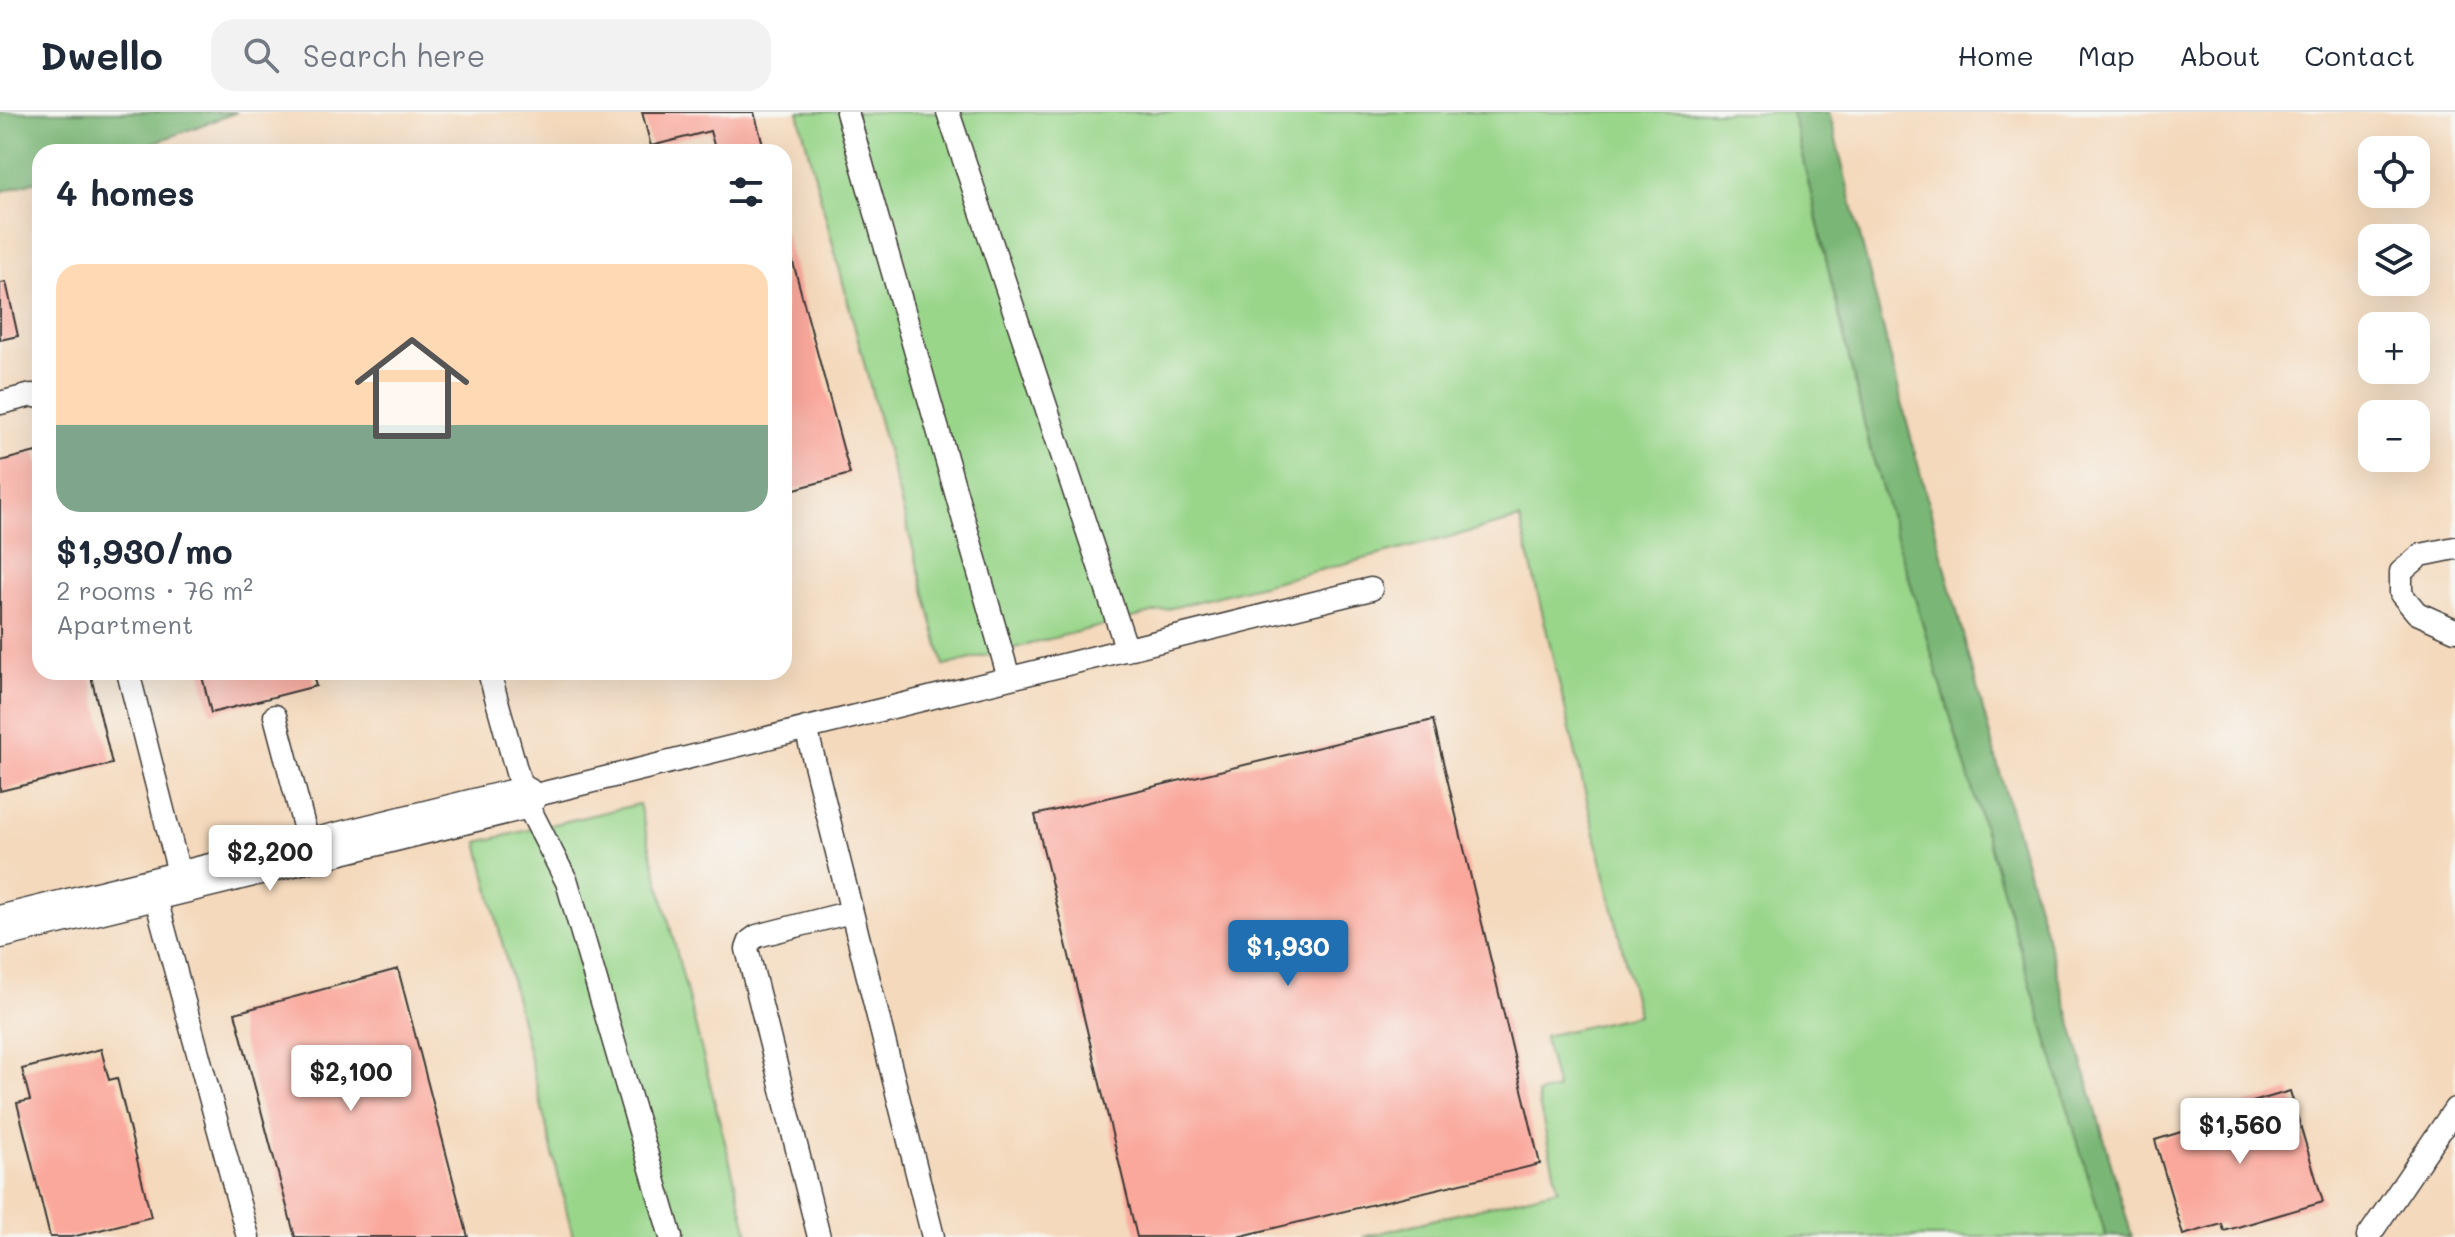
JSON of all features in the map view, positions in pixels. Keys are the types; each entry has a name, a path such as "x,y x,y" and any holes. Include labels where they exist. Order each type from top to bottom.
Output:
{"street":[{"path":"0,927 524,798"}],"lane":[{"path":"847,112 1009,678"},
{"path":"948,112 1127,650"},
{"path":"0,403 32,395"},
{"path":"2455,548 2421,555 2401,572 2401,594 2417,613 2455,630"},
{"path":"524,798 1371,589"},
{"path":"129,680 167,884 248,1237"},
{"path":"491,680 524,798 567,882 671,1237"},
{"path":"275,716 310,849"},
{"path":"806,728 933,1237"},
{"path":"819,1237 747,949 750,941 757,936 851,912"},
{"path":"2368,1237 2455,1109"}],"green space":[{"path":"0,112 237,112 151,144 32,144 32,182 0,192"},
{"path":"798,112 1792,112 1870,448 2107,1237 1363,1237 1558,1189 1537,1094 1557,1089 1544,1036 1638,1015 1520,519 944,666"},
{"path":"1792,112 1829,112 1995,755 2132,1237 2106,1236 1870,448"},
{"path":"639,804 749,1237 573,1237 478,842"}],"building":[{"path":"642,112 754,112 763,144 714,144 710,131 650,144"},
{"path":"792,259 850,474 792,490"},
{"path":"6,282 18,336 0,340 0,283"},
{"path":"32,453 32,680 92,680 112,764 0,791 0,461"},
{"path":"203,680 314,680 316,686 211,713"},
{"path":"1433,720 1540,1164 1237,1237 1137,1237 1035,815"},
{"path":"398,969 468,1237 295,1237 235,1013"},
{"path":"101,1049 109,1080 117,1078 151,1217 72,1237 50,1237 17,1103 30,1100 22,1069"},
{"path":"2290,1091 2323,1202 2224,1231 2222,1224 2183,1235 2155,1140 2194,1128 2192,1120"}]}
